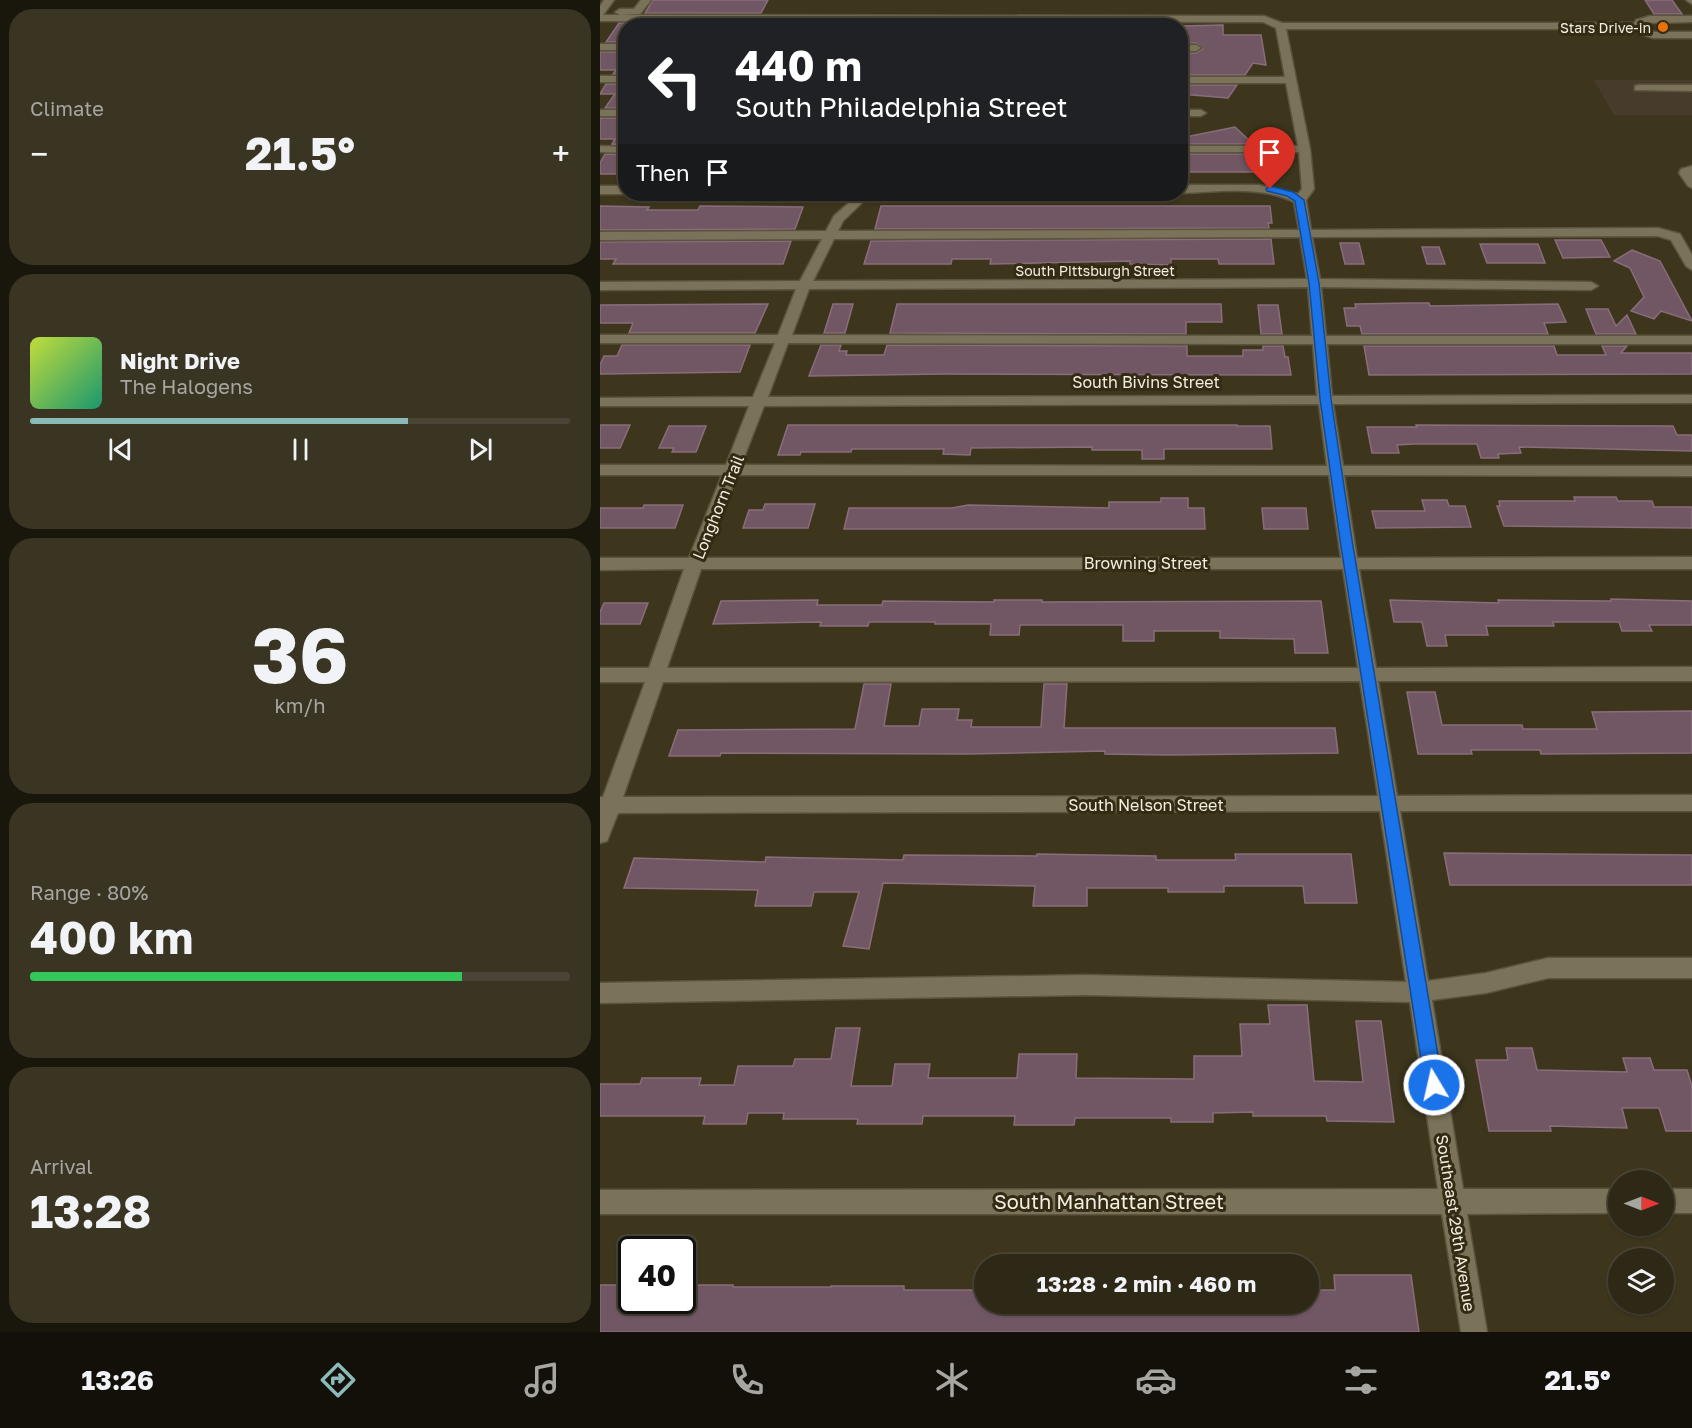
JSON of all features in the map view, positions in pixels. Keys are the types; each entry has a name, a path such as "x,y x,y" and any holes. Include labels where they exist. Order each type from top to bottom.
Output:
{"street":[{"path":"600,13 609,0"},
{"path":"600,13 637,12 646,0"},
{"path":"600,18 1106,18"},
{"path":"1188,19 1263,19 1281,26 1640,26"},
{"path":"1692,19 1639,22 1644,32 1653,35 1692,34"},
{"path":"1188,189 1270,189 1295,197 1308,189 1304,149 1281,26"},
{"path":"600,47 618,47"},
{"path":"1188,48 1196,48"},
{"path":"600,79 618,79"},
{"path":"1188,80 1292,80"},
{"path":"1639,88 1692,88"},
{"path":"600,113 618,113"},
{"path":"1188,113 1201,113"},
{"path":"1188,149 1304,149"},
{"path":"600,150 618,150"},
{"path":"1692,169 1685,171 1692,184"},
{"path":"600,190 618,190"},
{"name":"Southeast 29th Avenue","path":"1295,197 1314,283 1325,399 1350,563 1474,1332"},
{"name":"Longhorn Trail","path":"600,835 605,805 656,675 695,563 760,403 804,286 838,219 857,201"},
{"path":"600,236 1658,232 1676,237 1692,266"},
{"name":"South Pittsburgh Street","path":"600,286 1314,283 1591,286"},
{"path":"600,339 1692,340"},
{"name":"South Bivins Street","path":"600,402 1692,399"},
{"path":"600,470 1692,471"},
{"name":"Browning Street","path":"600,564 1692,564"},
{"path":"600,675 1692,674"},
{"name":"South Nelson Street","path":"605,805 1692,803"},
{"path":"600,993 1084,986 1419,992 1486,983 1548,968 1692,968"},
{"name":"South Manhattan Street","path":"600,1202 1608,1201"},
{"path":"1674,1201 1692,1201"}],"shaded area":[{"path":"1594,80 1692,80 1692,115 1614,115"}],"building":[{"path":"653,0 768,0 761,13 645,13"},
{"path":"1645,0 1672,0 1682,14 1654,14"},
{"path":"618,24 618,42 606,42"},
{"path":"1223,25 1223,35 1261,35 1266,65 1253,63 1245,75 1188,75 1188,53 1196,53 1203,49 1196,43 1188,43 1188,26"},
{"path":"600,52 618,52 618,74 613,74 616,70 600,70"},
{"path":"606,84 618,84 618,108 605,108 615,94 600,94"},
{"path":"1188,85 1237,85 1228,98 1188,95"},
{"path":"600,118 618,118 618,144 612,144 615,139 600,139"},
{"path":"1235,127 1253,144 1188,144 1188,136"},
{"path":"605,154 618,155 618,174 600,174 600,163"},
{"path":"1188,154 1264,154 1282,172 1188,172"},
{"path":"600,206 649,207 647,210 698,210 700,206 803,207 795,229 600,230"},
{"path":"881,206 1270,206 1272,223 1268,223 1269,228 875,229"},
{"path":"1271,239 1274,264 1219,264 1218,259 1171,259 1171,265 1130,264 1130,261 990,264 991,259 952,259 951,264 864,264 871,241"},
{"path":"1555,240 1601,240 1610,257 1563,258"},
{"path":"791,241 783,264 613,264 616,259 600,259 600,242"},
{"path":"1340,243 1359,243 1364,264 1345,264"},
{"path":"1480,244 1538,244 1545,263 1487,263"},
{"path":"1422,247 1439,247 1445,264 1427,264"},
{"path":"1632,250 1660,261 1692,321 1661,311 1654,319 1631,311 1644,297 1630,268 1614,261"},
{"path":"1429,303 1430,306 1558,304 1566,322 1544,323 1548,334 1362,334 1360,326 1347,326 1344,308 1356,308 1355,304"},
{"path":"768,304 755,333 629,333 633,323 600,323 600,305"},
{"path":"833,304 853,304 845,333 824,333"},
{"path":"897,304 1221,304 1222,322 1186,322 1186,334 890,333"},
{"path":"1258,305 1278,305 1282,334 1261,334"},
{"path":"1586,309 1608,309 1616,326 1627,315 1636,334 1596,334"},
{"path":"622,345 750,345 740,372 600,374 600,365 604,356 617,356"},
{"path":"821,345 841,345 839,351 847,351 846,355 884,355 887,345 1187,346 1187,356 1243,356 1243,350 1263,350 1263,346 1283,346 1285,357 1288,357 1291,375 809,376"},
{"path":"1364,346 1554,346 1557,355 1606,355 1602,346 1627,346 1621,353 1692,353 1692,374 1369,375"},
{"path":"600,425 630,425 620,448 600,448"},
{"path":"788,425 1270,426 1272,449 1164,449 1164,459 1142,459 1142,450 1092,450 1092,447 971,448 970,455 943,454 944,449 852,449 851,452 801,452 800,455 778,455"},
{"path":"1416,425 1673,426 1677,435 1692,435 1692,451 1519,447 1521,453 1498,454 1499,458 1481,458 1477,444 1413,444 1397,445 1399,453 1372,453 1367,427 1417,427"},
{"path":"669,426 706,426 696,452 672,452 674,448 659,448"},
{"path":"1574,497 1616,497 1618,501 1652,501 1654,507 1692,507 1692,528 1504,526 1497,506 1500,506 1499,501 1575,501"},
{"path":"1161,498 1188,498 1188,508 1204,508 1205,529 844,529 849,508 952,508 968,505 1109,508 1109,502 1161,502"},
{"path":"1422,500 1447,500 1449,506 1465,506 1471,527 1376,528 1372,511 1425,511"},
{"path":"765,504 815,504 808,528 743,528 749,510 763,510"},
{"path":"644,505 683,505 675,528 600,528 600,508 643,508"},
{"path":"1262,508 1306,508 1308,529 1264,529"},
{"path":"1611,599 1692,601 1692,625 1649,625 1652,631 1622,631 1619,622 1553,622 1554,626 1486,626 1488,635 1445,635 1447,646 1427,646 1422,622 1394,622 1390,600 1499,603 1498,600 1611,601"},
{"path":"818,600 817,605 882,605 883,601 994,602 994,600 1042,600 1042,602 1321,601 1328,653 1295,653 1294,639 1220,638 1220,631 1154,631 1154,641 1123,641 1123,625 1020,625 1019,635 990,635 991,624 869,622 868,626 820,626 821,622 713,624 721,601"},
{"path":"604,603 648,603 640,624 600,624 600,612"},
{"path":"864,684 891,684 884,726 919,726 922,709 959,709 957,720 972,720 971,727 1041,727 1044,684 1067,684 1064,728 1335,728 1338,753 1169,755 1105,754 1105,751 968,754 721,753 720,756 669,756 678,730 855,729"},
{"path":"1407,692 1435,692 1442,725 1522,725 1523,729 1597,729 1592,712 1692,711 1692,753 1541,754 1540,750 1471,750 1472,754 1418,754"},
{"path":"1444,853 1692,855 1692,885 1450,885"},
{"path":"1037,854 1156,856 1156,860 1236,860 1235,854 1351,854 1357,903 1305,903 1303,886 1224,886 1224,892 1168,892 1168,888 1087,888 1087,906 1033,906 1035,886 883,883 869,949 843,946 859,892 814,892 811,906 755,906 758,890 624,888 634,858 765,862 766,857 903,860 904,855 1037,856"},
{"path":"1268,1005 1307,1005 1314,1081 1363,1082 1356,1021 1381,1021 1394,1122 1327,1121 1326,1116 1253,1116 1253,1112 1213,1113 1213,1122 1171,1122 1171,1118 1075,1118 1074,1125 1014,1125 1015,1116 923,1116 922,1124 857,1124 858,1119 783,1119 784,1113 748,1113 746,1124 703,1124 705,1116 600,1116 600,1084 640,1084 642,1078 701,1078 699,1085 734,1085 738,1066 793,1066 795,1059 831,1059 836,1028 860,1028 851,1086 892,1086 895,1064 930,1064 928,1078 1017,1078 1019,1054 1077,1054 1076,1078 1194,1079 1194,1056 1242,1056 1240,1024 1270,1024"},
{"path":"1506,1048 1532,1048 1537,1070 1627,1072 1623,1058 1650,1058 1654,1070 1687,1070 1692,1086 1692,1131 1666,1131 1659,1108 1622,1108 1627,1128 1550,1126 1551,1131 1489,1131 1476,1060 1508,1060"},
{"path":"1334,1275 1411,1275 1419,1332 600,1332 600,1285 618,1285 618,1314 696,1314 696,1285 733,1285 733,1287 904,1286 904,1290 974,1290 974,1314 1319,1314 1319,1290 1335,1290"}],"place":[{"name":"Stars Drive-in","path":"1663,27"}],"route":[{"path":"1270,189 1290,194 1300,200 1314,283 1325,399 1346,540 1434,1085"}]}
